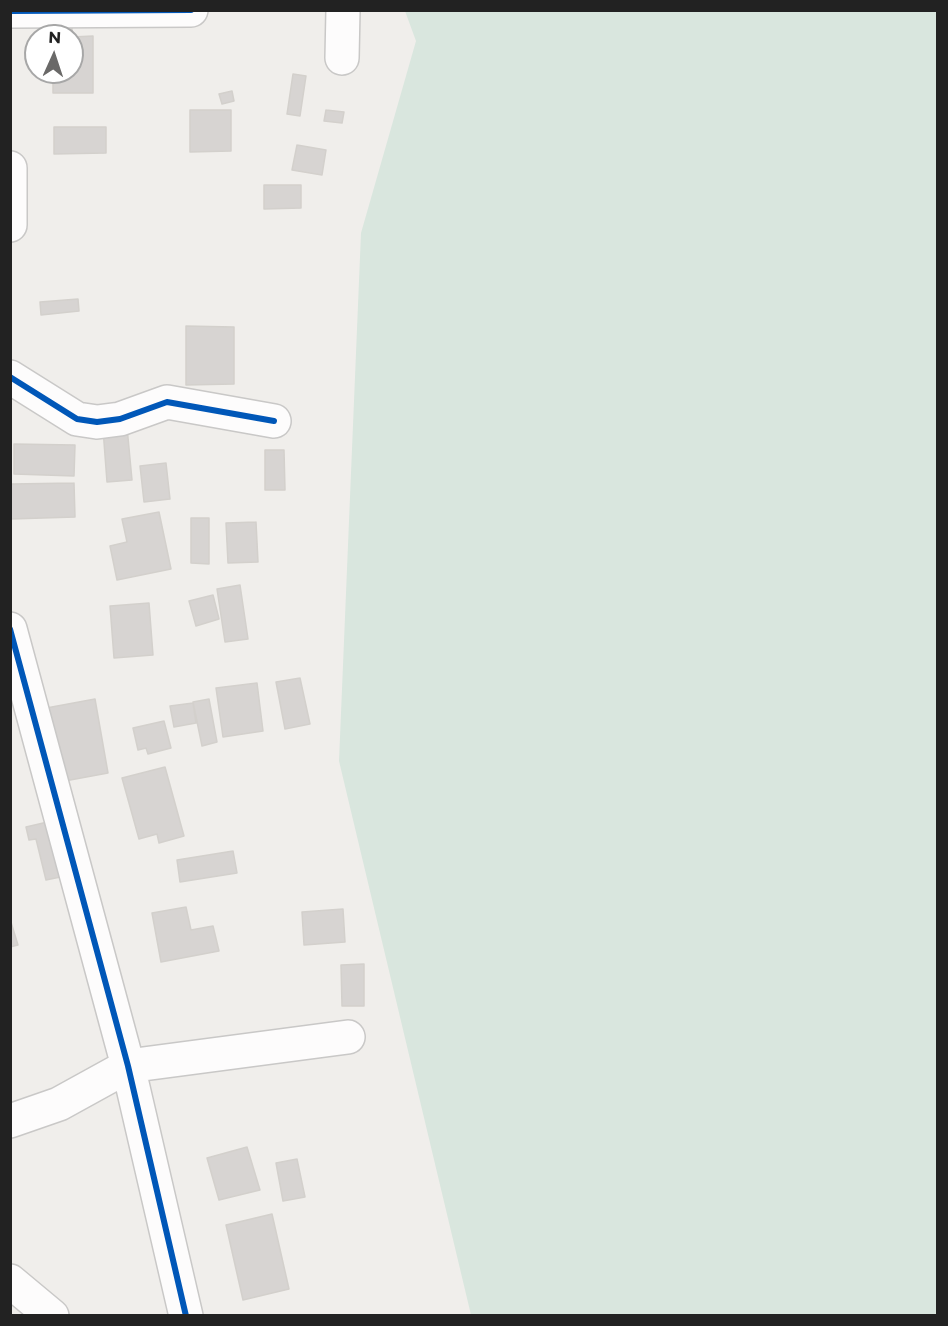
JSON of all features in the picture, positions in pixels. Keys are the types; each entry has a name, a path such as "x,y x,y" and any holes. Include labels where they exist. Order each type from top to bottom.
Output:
{"street":[{"path":"10,10 191,10"},
{"path":"342,58 343,10"},
{"path":"10,168 10,225"},
{"path":"10,377 76,419 97,423 120,419 167,402 274,421"},
{"path":"10,629 128,1066 186,1316"},
{"path":"10,1121 59,1104 128,1066 348,1037"},
{"path":"10,1281 52,1316"}],"shaded area":[{"path":"405,11 937,11 937,1315 471,1315 339,761 361,233 416,41"}],"building":[{"path":"84,36 93,36 93,93 53,93 53,84 84,84"},
{"path":"293,74 306,76 300,116 287,114"},
{"path":"232,91 234,101 222,104 219,94"},
{"path":"190,110 231,110 231,151 190,152"},
{"path":"326,110 344,112 342,123 324,121"},
{"path":"54,127 106,127 106,153 54,154"},
{"path":"297,145 326,150 322,175 292,170"},
{"path":"264,185 301,185 301,208 264,209"},
{"path":"78,299 79,311 41,315 40,302"},
{"path":"186,326 234,327 234,384 186,385"},
{"path":"127,427 132,480 107,482 103,429"},
{"path":"14,444 75,445 74,476 14,474"},
{"path":"265,450 284,450 285,490 265,490"},
{"path":"166,463 170,499 144,502 140,466"},
{"path":"74,483 75,517 11,519 11,484"},
{"path":"159,512 171,569 117,580 110,546 127,542 122,519"},
{"path":"191,518 209,518 209,564 191,563"},
{"path":"256,522 258,562 228,563 226,523"},
{"path":"240,585 248,639 225,642 217,589"},
{"path":"213,595 219,619 196,626 189,601"},
{"path":"149,603 153,655 114,658 110,606"},
{"path":"300,678 310,724 285,729 276,682"},
{"path":"257,683 263,731 223,737 216,688"},
{"path":"95,699 108,773 54,783 41,709"},
{"path":"209,699 217,742 202,746 193,702"},
{"path":"193,703 196,723 174,727 170,706"},
{"path":"164,721 171,748 148,754 146,748 138,750 133,728"},
{"path":"165,767 184,836 159,843 157,834 139,839 122,778"},
{"path":"56,820 70,875 46,880 36,839 29,840 26,827"},
{"path":"233,851 237,873 180,882 177,860"},
{"path":"186,907 191,930 213,926 219,951 161,962 152,913"},
{"path":"343,909 345,942 304,945 302,912"},
{"path":"10,919 18,945 10,947"},
{"path":"364,964 364,1006 342,1006 341,965"},
{"path":"247,1147 260,1190 219,1200 207,1158"},
{"path":"297,1159 305,1197 283,1201 276,1163"},
{"path":"272,1214 289,1289 243,1300 226,1225"}],"cycle path":[{"path":"10,11 191,10"},
{"path":"10,377 77,419 97,422 120,419 167,402 274,421"},
{"path":"10,629 128,1066 186,1316"}]}
